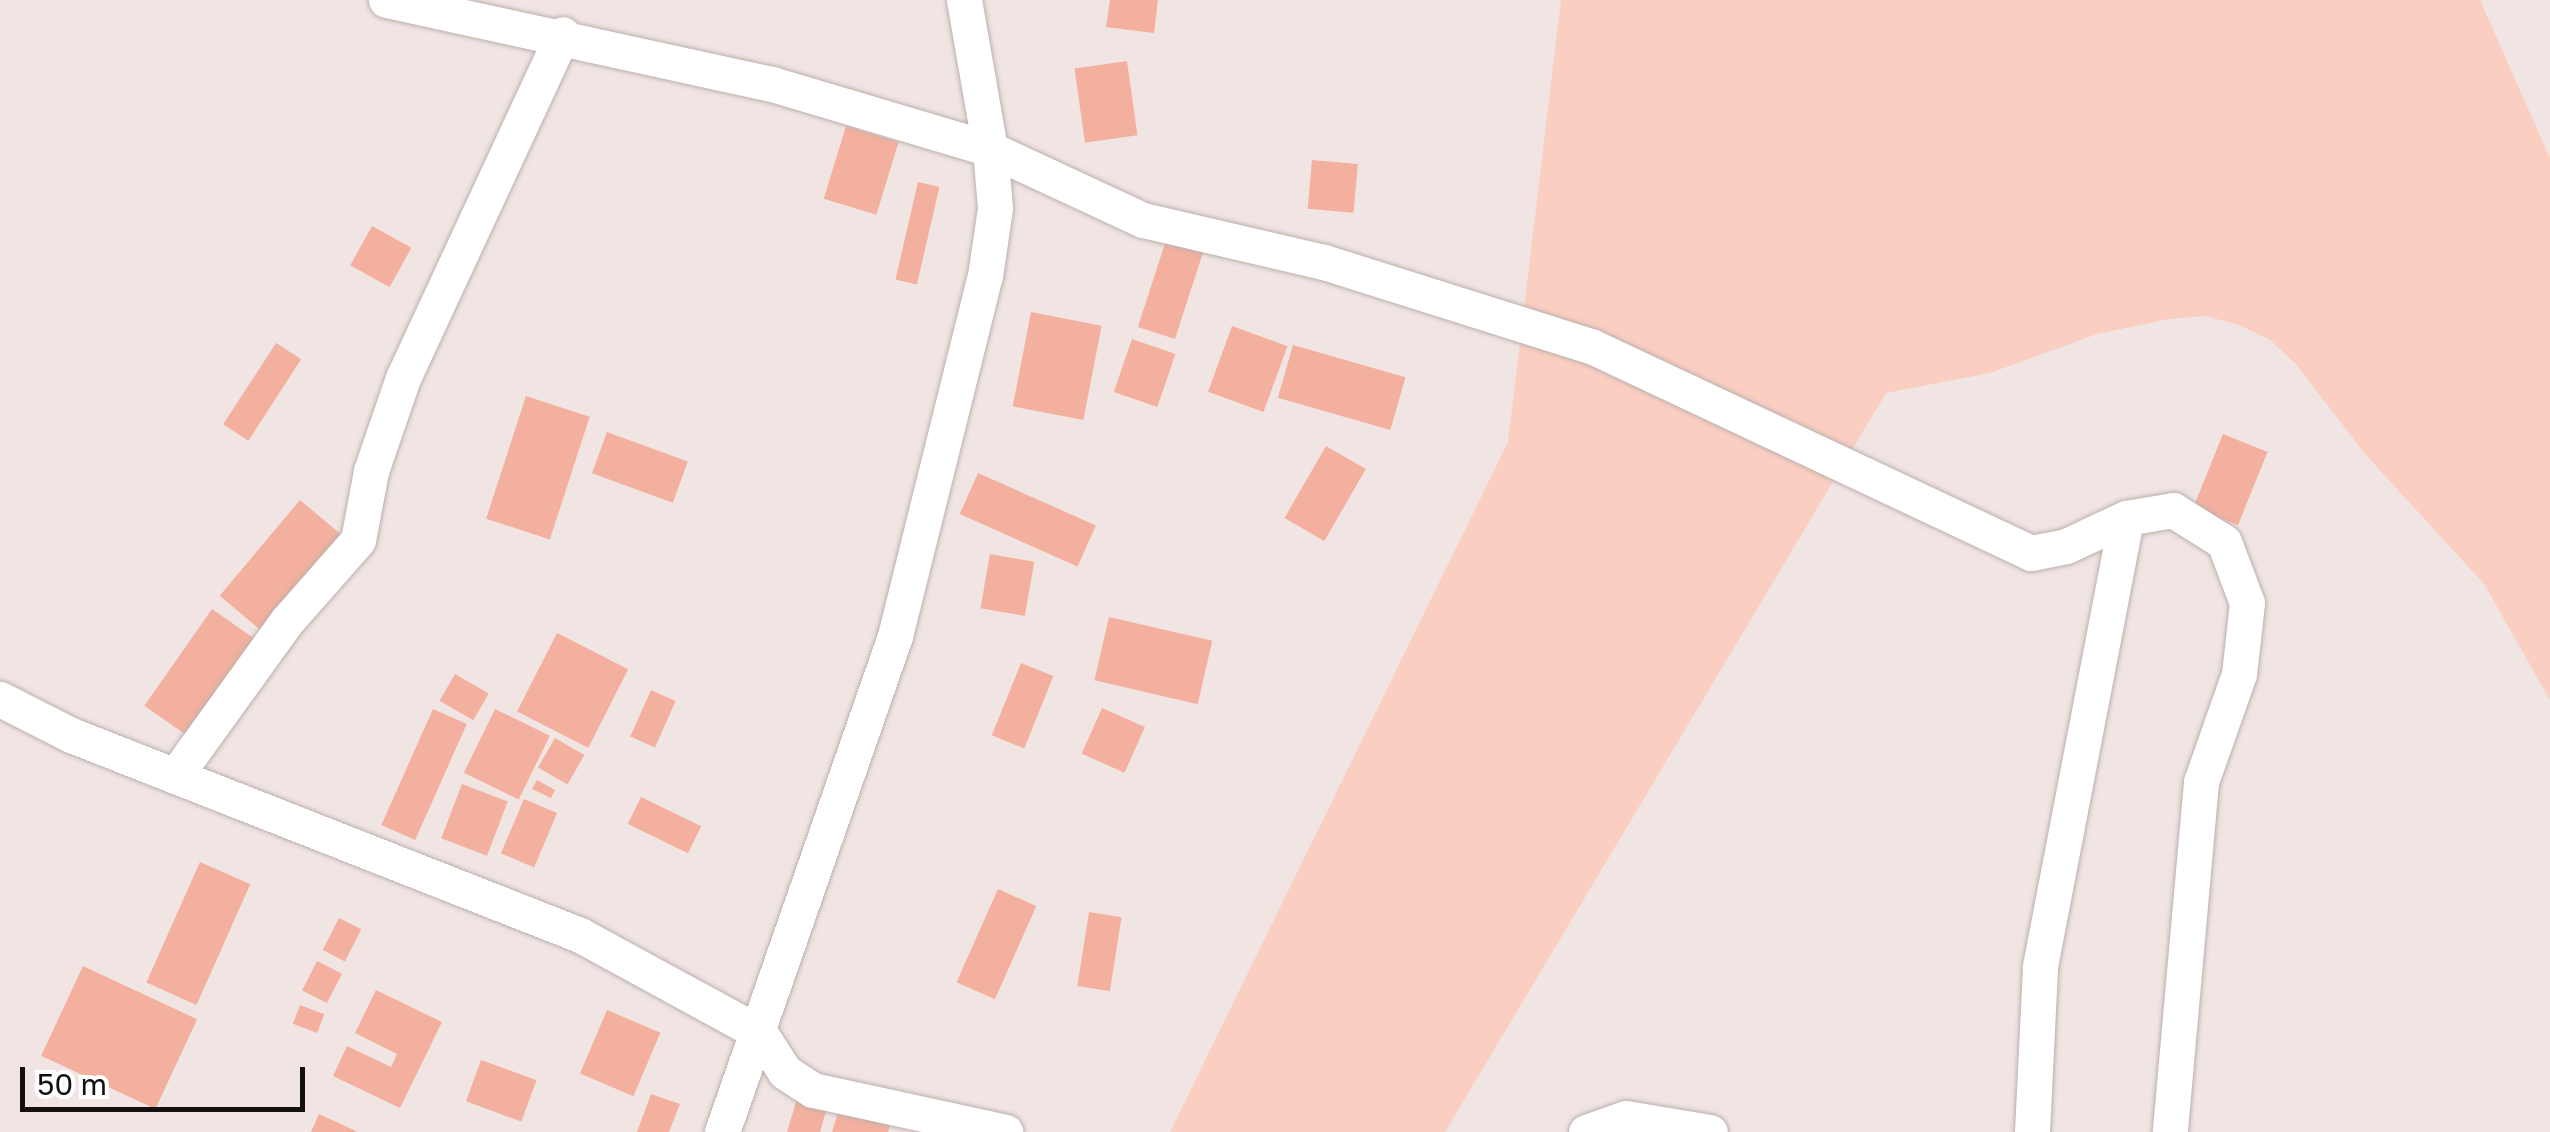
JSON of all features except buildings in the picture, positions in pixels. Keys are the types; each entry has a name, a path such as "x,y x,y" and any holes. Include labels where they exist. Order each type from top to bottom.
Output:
{"street":[{"path":"386,0 562,34 772,84 990,150 1143,220 1324,262 1590,346 2031,553 2066,546 2126,518 2173,510 2224,542 2247,603 2239,674 2200,782 2170,1132"},
{"path":"722,1132 760,1034 895,636 985,276 995,208 990,150 964,0"},
{"path":"175,776 286,622 358,540 372,471 403,378 562,34"},
{"path":"2032,1132 2040,966 2126,518"},
{"path":"0,699 175,776 580,935 760,1034 785,1072 812,1090 1005,1132"},
{"path":"1586,1132 1626,1118 1710,1132"}],"shaded area":[{"path":"1561,0 2480,0 2550,158 2550,700 2484,584 2365,454 2295,363 2270,340 2239,325 2205,316 2169,319 2097,334 1990,373 1886,393 1445,1132 1170,1132 1508,442"}]}
